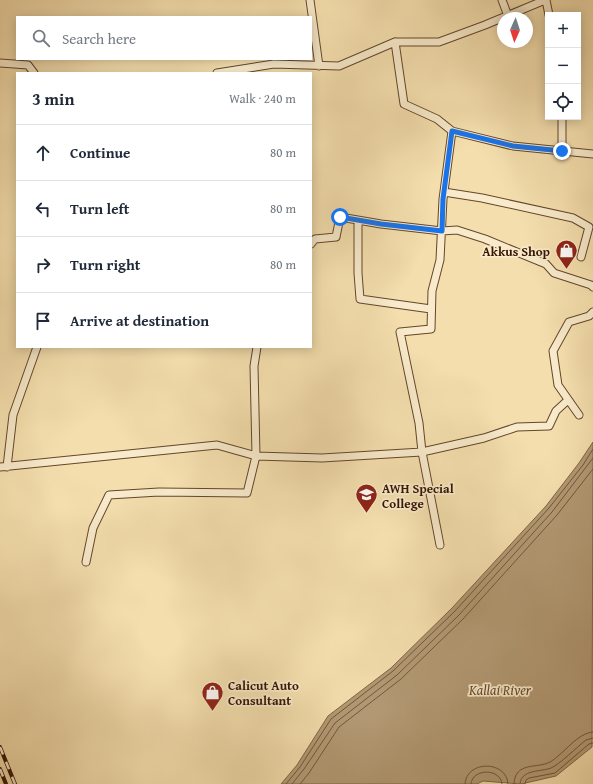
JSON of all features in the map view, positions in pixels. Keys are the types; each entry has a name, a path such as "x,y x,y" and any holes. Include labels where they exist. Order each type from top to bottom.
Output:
{"street":[{"path":"310,0 319,66"},
{"path":"502,0 506,12"},
{"path":"517,12 545,0 548,12"},
{"path":"223,72 274,64 339,66 395,42 440,42 497,20"},
{"path":"395,42 404,104 437,119 452,131 513,146 593,154"},
{"path":"0,63 28,65 33,72"},
{"path":"562,120 562,151"},
{"path":"440,545 422,452 419,423 400,332 430,329 432,291 440,260 444,192 452,131"},
{"path":"444,192 482,198 572,218 590,227 580,257"},
{"path":"312,243 315,240 336,237 340,217 381,224 442,231 457,230 485,239 546,264 554,273 591,285 593,287"},
{"path":"358,220 358,273 360,299 431,309"},
{"path":"579,415 558,385 553,351 568,322 589,316 593,312"},
{"path":"37,348 13,415 3,467 217,445 256,456 322,458 422,452 484,438 517,427 549,426 556,411 568,400"},
{"path":"86,562 93,528 109,495 159,492 247,494 256,456 254,366 256,348"}],"water":[{"name":"Kallai River","path":"593,442 592,747 556,776 521,784 483,781 477,784 281,784 297,765 328,716 391,668 452,608 546,506"}],"railway":[{"path":"0,747 15,784"},
{"path":"0,769 6,784"}],"place":[{"name":"Akkus Shop","path":"566,270"},
{"name":"AWH Special College","path":"366,514"},
{"name":"Calicut Auto Consultant","path":"213,712"}],"route":[{"path":"340,217 381,224 442,231 443,199 452,131 513,146 562,151"}]}
